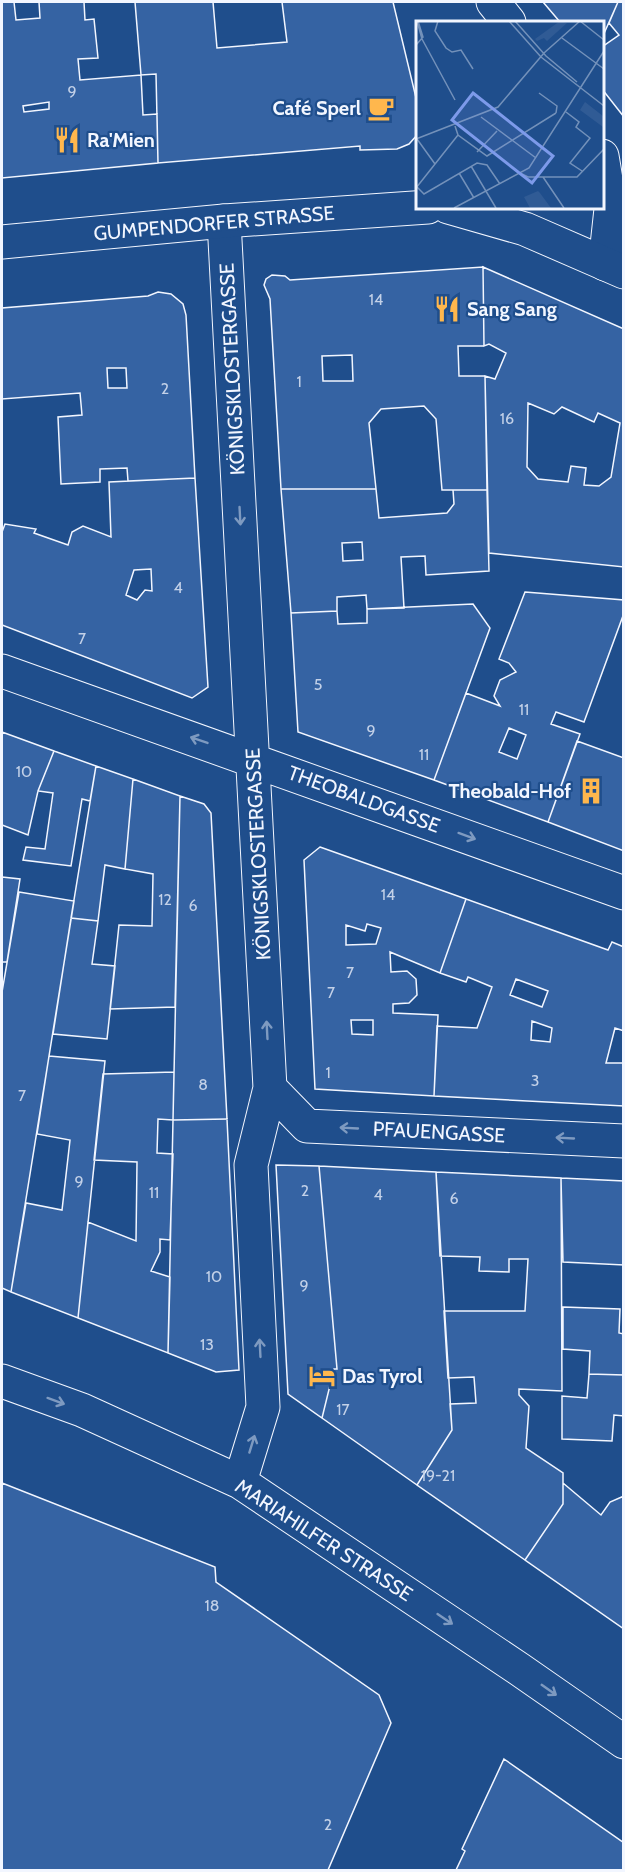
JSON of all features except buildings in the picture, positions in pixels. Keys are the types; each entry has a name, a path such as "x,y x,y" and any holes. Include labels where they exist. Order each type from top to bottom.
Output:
{"street":[{"path":"493,2 508,21"},
{"path":"452,208 525,228 614,268 604,164"},
{"name":"GUMPENDORFER STRASSE","path":"2,242 224,221 416,208"},
{"name":"KÖNIGSKLOSTERGASSE","path":"224,221 270,1088 251,1165 263,1407 240,1482"},
{"name":"THEOBALDGASSE","path":"2,671 254,759 624,893"},
{"name":"PFAUENGASSE","path":"270,1088 307,1126 624,1141"},
{"name":"MARIAHILFER STRASSE","path":"2,1381 82,1410 240,1482 624,1742"}],"place":[{"name":"Café Sperl","path":"381,108"},
{"name":"Ra'Mien","path":"67,140"},
{"name":"Sang Sang","path":"447,309"},
{"name":"Theobald-Hof","path":"591,791"},
{"name":"Das Tyrol","path":"322,1376"}]}
